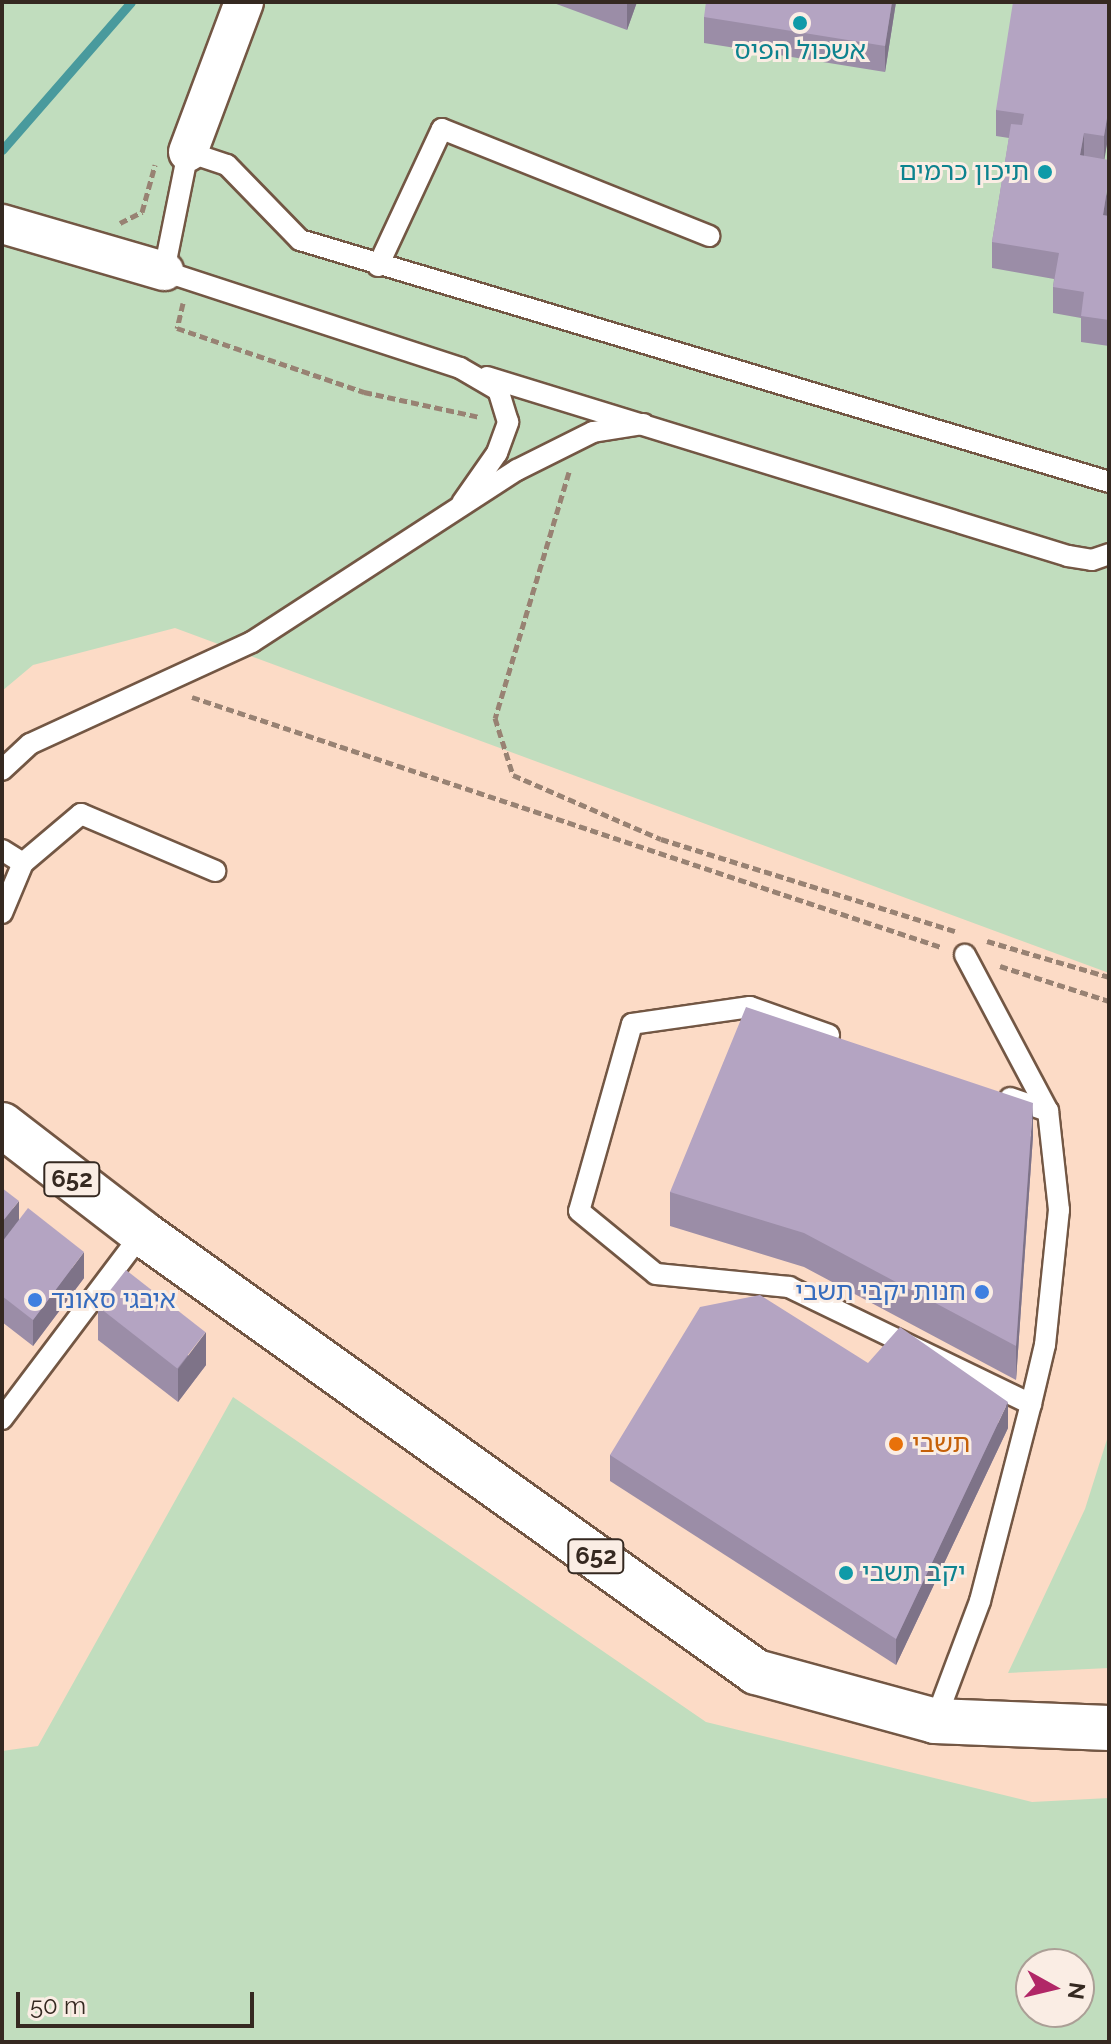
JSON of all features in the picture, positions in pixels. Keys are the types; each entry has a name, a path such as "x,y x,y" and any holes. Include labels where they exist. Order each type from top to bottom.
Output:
{"main road":[{"name":"652","path":"2,1125 142,1233 756,1672 935,1721 1109,1728"}],"street":[{"path":"173,154 244,2"},
{"path":"2,224 176,275"}],"lane":[{"path":"378,266 442,129 709,236"},
{"path":"1109,482 378,266 300,240 227,165 173,154 176,275 460,368 1068,556 1092,560 1109,554"},
{"path":"460,368 498,390 508,422 497,453 462,503"},
{"path":"2,770 30,744 252,642 462,503 593,432 643,424"},
{"path":"2,913 23,863 81,814 215,871"},
{"path":"2,850 23,863"},
{"path":"935,1721 980,1601 1031,1404 1045,1345 1059,1210 1048,1111 971,946"},
{"path":"854,1044 750,1007 632,1024 579,1211 656,1274 789,1287 1031,1404"},
{"path":"988,1090 1048,1111"},
{"path":"2,1419 142,1233"}],"path":[{"path":"106,221 119,224 142,212 173,154"},
{"path":"176,275 177,328 364,392 508,422"},
{"path":"579,441 495,718 513,775 661,839 962,934"},
{"path":"157,685 971,946 1109,1001"},
{"path":"971,946 1109,977"}],"green space":[{"path":"2,2 1109,2 1109,973 175,628 33,665 2,691"},
{"path":"233,1397 706,1722 1032,1802 1109,1798 1109,2042 2,2042 2,1751 38,1746"},
{"path":"1109,1433 1109,1668 1008,1673 1085,1509"}],"building":[{"path":"706,2 892,2 885,46 704,17"},
{"name":"תיכון כרמים","path":"1013,2 1109,2 1109,106 1104,136 1084,133 1080,155 1109,160 1103,215 1109,216 1109,320 1081,316 1084,292 1053,287 1059,253 992,242 1011,124 1022,125 1024,114 996,110"},
{"path":"746,1007 1033,1103 1016,1346 804,1233 670,1192"},
{"path":"2,1188 19,1201 2,1222"},
{"name":"איבגי סאונד","path":"28,1208 84,1252 33,1320 2,1296 2,1242"},
{"path":"126,1270 206,1332 177,1368 98,1306"},
{"name":"יקב תשבי","path":"760,1295 868,1363 900,1327 1008,1402 896,1639 610,1455 700,1307"}],"waterway":[{"path":"2,150 131,2"}],"place":[{"name":"אשכול הפיס","path":"800,23"},
{"name":"תיכון כרמים","path":"1045,172"},
{"name":"חנות יקבי תשבי","path":"982,1292"},
{"name":"איבגי סאונד","path":"35,1300"},
{"name":"תשבי","path":"896,1444"},
{"name":"יקב תשבי","path":"846,1573"}]}
